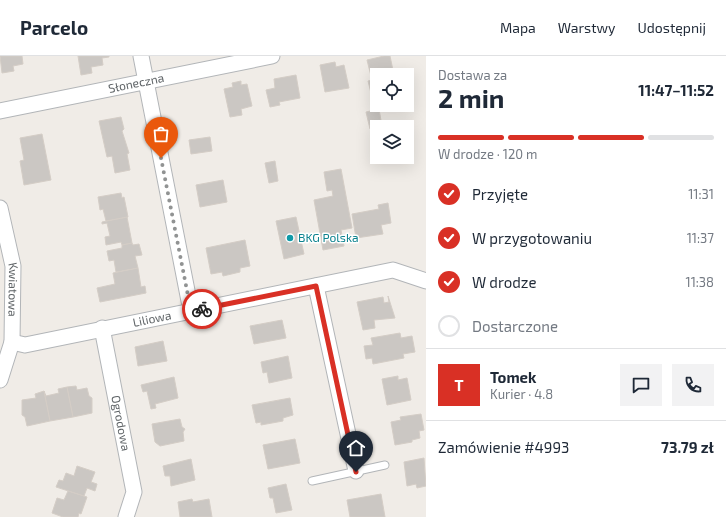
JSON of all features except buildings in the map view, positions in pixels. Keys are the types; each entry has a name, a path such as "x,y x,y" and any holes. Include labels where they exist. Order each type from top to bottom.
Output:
{"street":[{"path":"141,56 191,311"},
{"name":"Słoneczna","path":"0,111 272,56"},
{"name":"Kwiatowa","path":"0,208 13,266 12,342 1,374"},
{"name":"Liliowa","path":"12,342 25,345 102,328 393,270 426,281"},
{"path":"316,286 356,472"},
{"name":"Ogrodowa","path":"102,328 134,492 126,517"}],"lane":[{"path":"312,481 386,465"}],"way so far":[{"path":"161,158 191,311 202,309"}],"place":[{"name":"BKG Polska","path":"290,238"}],"route":[{"path":"202,309 316,286 356,472"}]}
